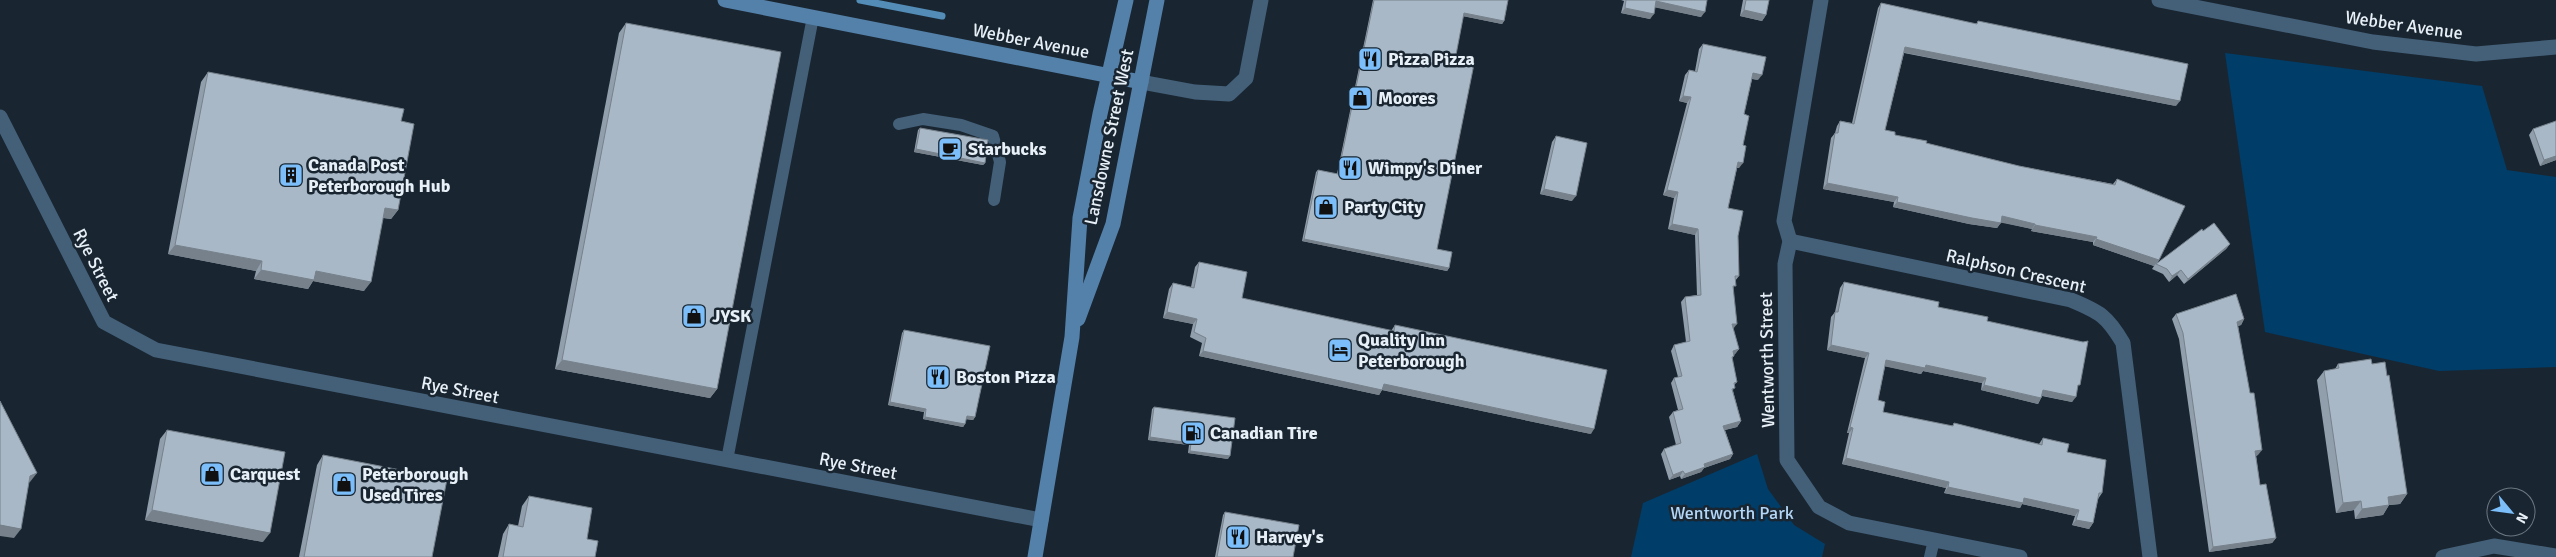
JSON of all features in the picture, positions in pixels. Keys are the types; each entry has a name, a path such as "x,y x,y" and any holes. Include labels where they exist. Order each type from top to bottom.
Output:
{"main road":[{"name":"Webber Avenue","path":"725,0 1141,82"},
{"name":"Lansdowne Street West","path":"1035,557 1072,337 1080,218 1126,0"},
{"name":"Lansdowne Street West","path":"1072,337 1113,224 1157,0"}],"street":[{"name":"Webber Avenue","path":"1141,82 1196,92 1229,94 1246,78 1261,0"},
{"name":"Wentworth Street","path":"1821,0 1784,222 1790,241 1784,264 1787,460 1819,507 1849,523 2020,557"},
{"name":"Webber Avenue","path":"2159,0 2374,42 2429,49 2476,54 2556,47"},
{"name":"Rye Street","path":"0,117 104,322 156,350 1041,520"},
{"name":"Ralphson Crescent","path":"1790,241 2071,300 2095,310 2111,322 2123,343 2150,557"},
{"path":"2443,557 2494,546 2556,556"}],"lane":[{"path":"727,460 813,17"},
{"path":"899,124 923,119 960,125 993,136 1000,162 994,200"},
{"path":"1930,557 1934,540"}],"green space":[{"path":"2225,53 2482,86 2507,170 2556,177 2556,367 2439,371 2265,332"},
{"name":"Wentworth Park","path":"1757,454 1768,489 1794,525 1825,544 1822,557 1631,557 1643,503"}],"building":[{"path":"1374,0 1508,0 1504,21 1464,13 1455,60 1474,64 1437,249 1452,252 1449,268 1304,239 1318,170 1338,174"},
{"path":"1626,0 1707,0 1705,12 1656,1 1654,14 1625,8"},
{"path":"1746,0 1769,0 1766,15 1744,10"},
{"path":"1881,3 1977,24 1978,21 2188,64 2180,101 1905,47 1885,130 1895,132 1895,135 1927,141 1926,143 2019,166 2115,185 2117,179 2185,206 2159,260 2096,239 2097,237 2035,225 2002,216 2001,223 1972,218 1897,202 1898,197 1827,183 1835,133 1838,133 1840,121 1854,124"},
{"path":"626,23 781,52 717,389 562,360"},
{"path":"1703,44 1766,57 1762,75 1753,73 1744,114 1749,116 1743,145 1746,146 1743,163 1738,162 1728,208 1743,211 1738,236 1739,276 1735,276 1736,286 1733,286 1737,324 1732,324 1739,349 1733,351 1734,356 1732,357 1737,382 1734,383 1735,388 1732,389 1741,421 1723,426 1733,454 1704,464 1705,467 1685,474 1683,471 1673,475 1664,449 1681,443 1673,412 1683,409 1674,378 1682,376 1674,345 1690,341 1685,297 1701,295 1698,229 1672,224 1678,192 1667,190 1691,97 1683,96 1689,70 1697,72"},
{"name":"Canada Post Peterborough Hub","path":"208,72 404,109 401,121 414,124 398,210 385,208 371,282 316,271 314,280 261,270 262,261 175,245"},
{"path":"2556,121 2556,156 2544,160 2533,129"},
{"name":"Starbucks","path":"920,128 988,140 985,163 916,149"},
{"path":"1556,136 1587,143 1576,196 1544,189"},
{"path":"2214,223 2230,244 2188,279 2181,270 2172,276 2167,269 2156,264 2202,229 2203,231"},
{"name":"Quality Inn Peterborough","path":"1199,262 1247,272 1242,298 1394,331 1395,325 1607,370 1594,429 1384,384 1382,390 1203,351 1206,338 1194,332 1197,319 1167,312 1173,283 1194,288"},
{"path":"1844,282 1939,302 1938,307 1988,317 1987,321 2083,342 2088,341 2076,397 2043,390 2041,398 1984,385 1986,378 1926,365 1925,368 1886,360 1878,400 1885,402 1883,412 1953,426 1954,423 2042,445 2043,438 2069,444 2067,452 2106,460 2102,493 2099,493 2093,523 2076,520 2079,510 2024,498 2023,503 1948,487 1949,482 1846,458 1853,428 1850,427 1869,353 1831,345 1835,312 1838,312"},
{"path":"2236,294 2244,319 2237,322 2250,393 2254,393 2262,450 2255,451 2260,485 2266,484 2276,538 2213,547 2183,333 2176,314"},
{"name":"Boston Pizza","path":"904,330 990,346 975,417 967,416 965,424 925,417 926,409 890,402"},
{"path":"2371,359 2372,364 2385,362 2387,376 2389,375 2407,494 2388,497 2389,505 2362,509 2361,501 2343,503 2324,371 2339,368 2338,364"},
{"path":"0,401 37,473 30,476 21,529 0,525"},
{"path":"1154,407 1235,418 1230,456 1190,451 1191,443 1150,437"},
{"path":"167,430 285,452 270,533 152,510"},
{"path":"323,455 447,479 432,557 304,557"},
{"path":"529,496 592,508 587,539 598,541 595,557 503,557 509,524 523,527"},
{"path":"1225,512 1299,525 1293,557 1217,557"}],"waterway":[{"path":"860,0 942,16"}],"place":[{"name":"Pizza Pizza","path":"1370,59"},
{"name":"Moores","path":"1360,98"},
{"name":"Starbucks","path":"950,149"},
{"name":"Wimpy's Diner","path":"1350,168"},
{"name":"Canada Post Peterborough Hub","path":"291,175"},
{"name":"Party City","path":"1326,207"},
{"name":"JYSK","path":"694,316"},
{"name":"Quality Inn Peterborough","path":"1340,350"},
{"name":"Boston Pizza","path":"938,377"},
{"name":"Canadian Tire","path":"1193,433"},
{"name":"Carquest","path":"212,474"},
{"name":"Peterborough Used Tires","path":"344,484"},
{"name":"Harvey's","path":"1238,537"}]}
